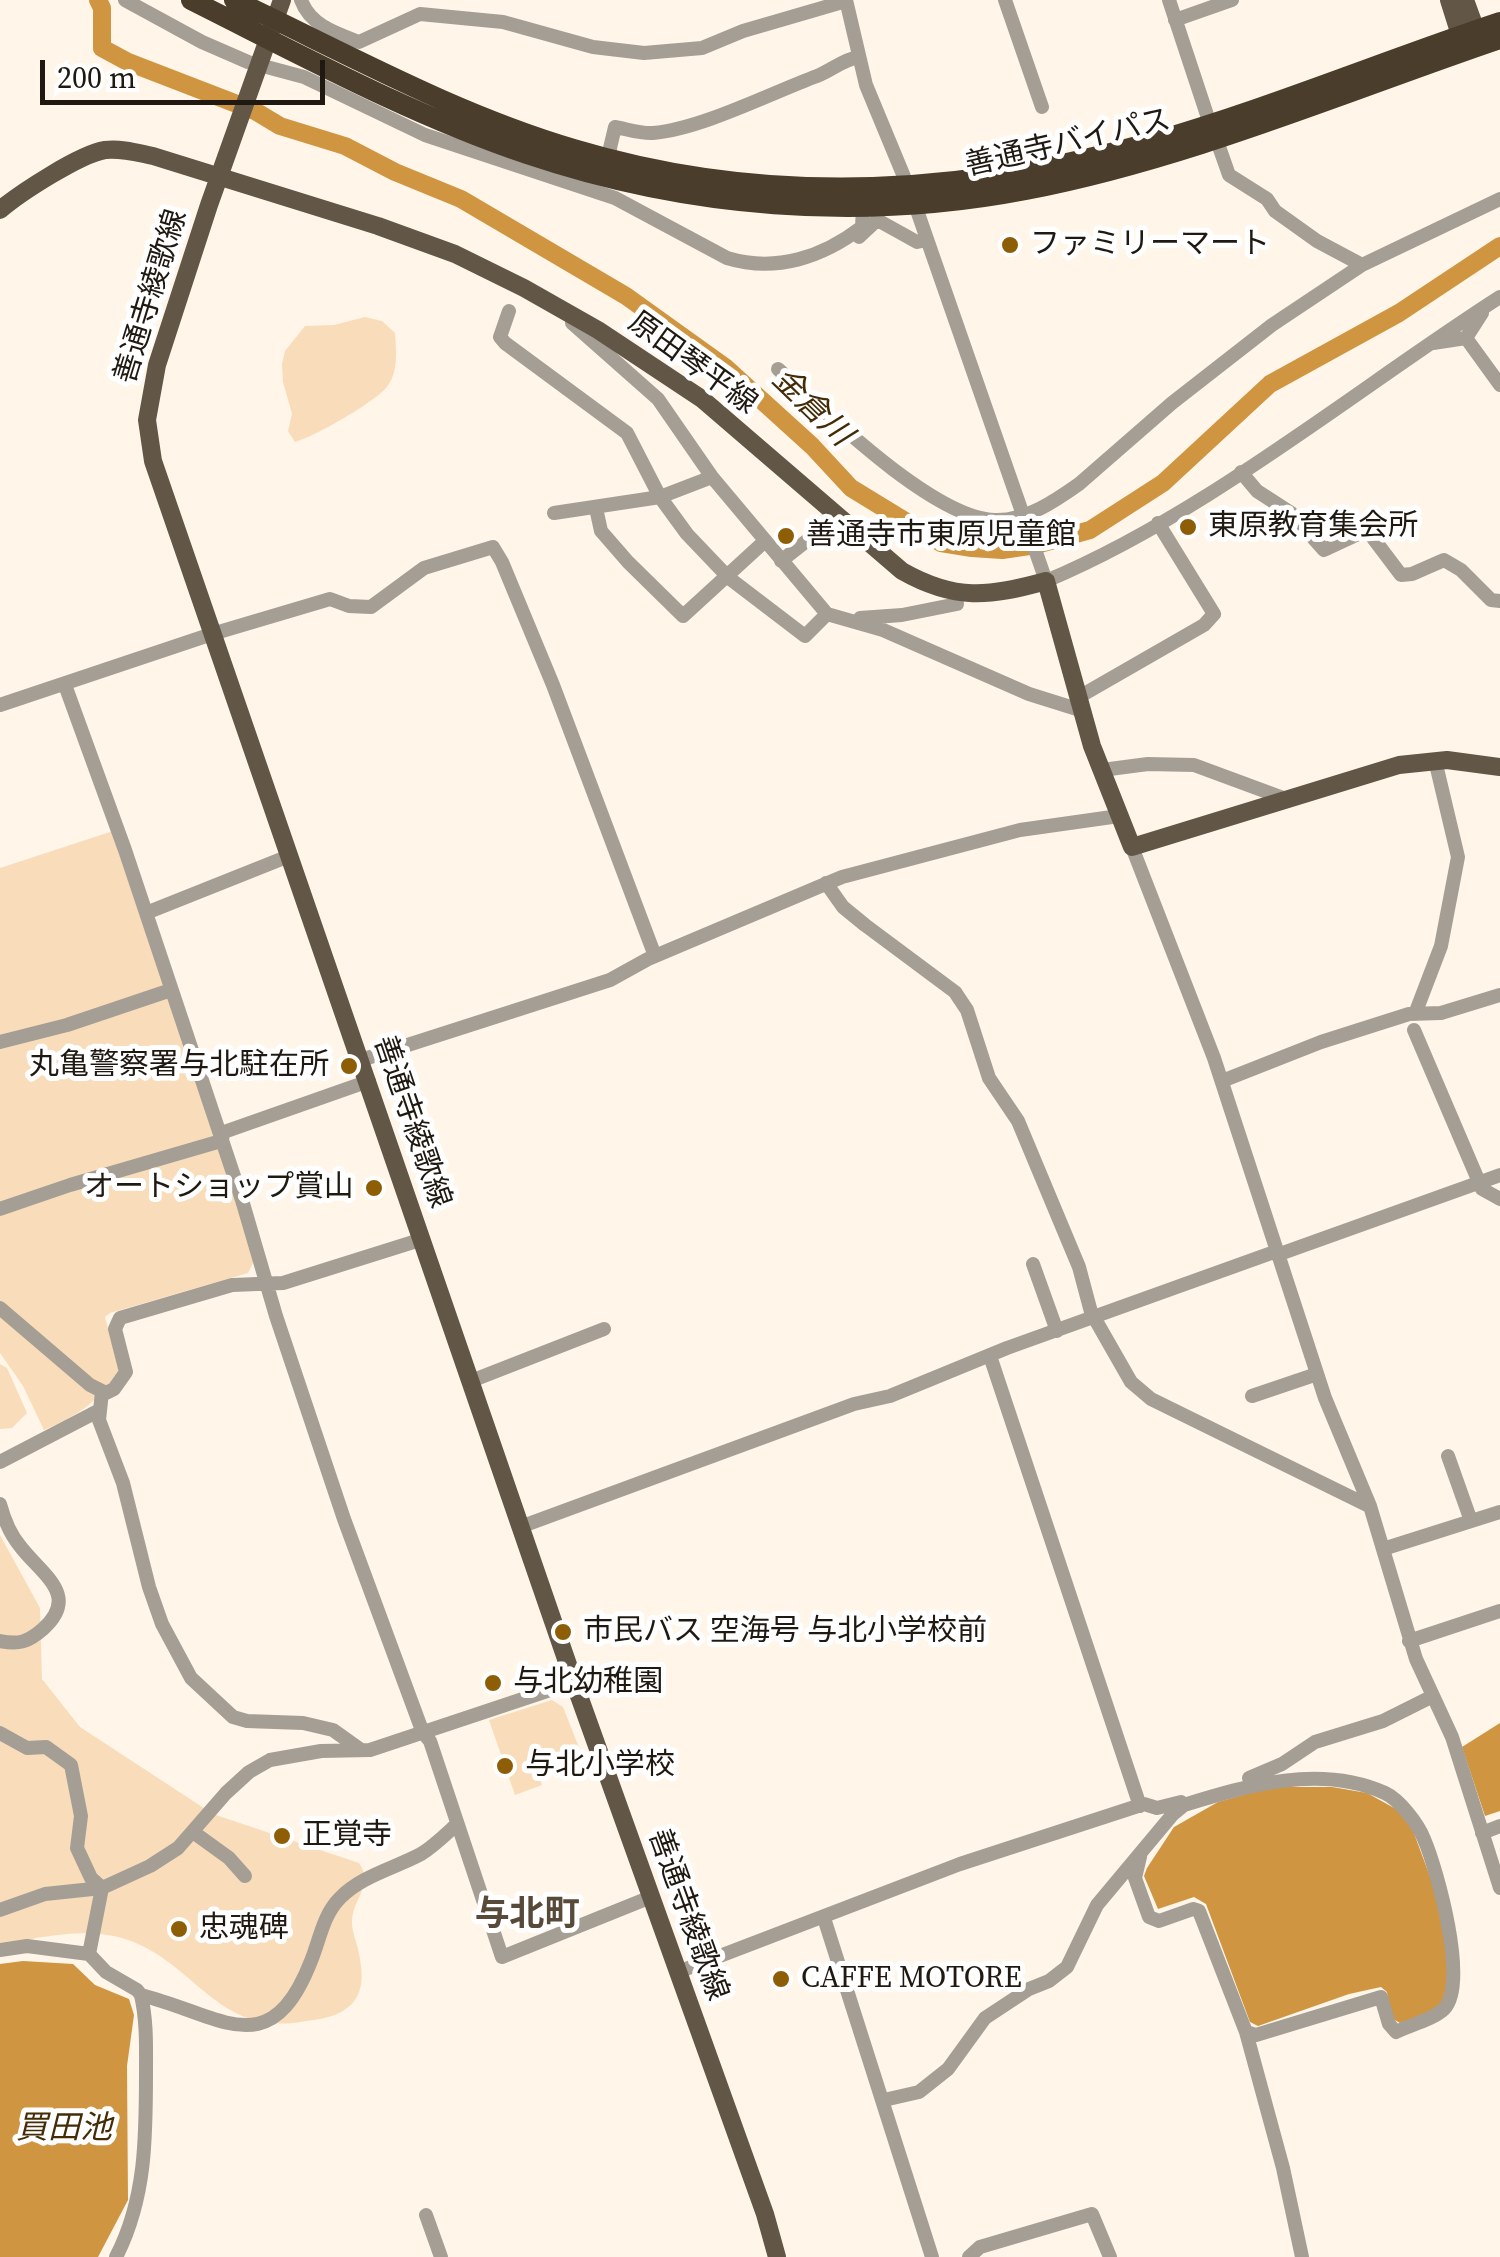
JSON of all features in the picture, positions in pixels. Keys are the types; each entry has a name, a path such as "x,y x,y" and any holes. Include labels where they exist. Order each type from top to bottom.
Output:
{"highway":[{"name":"善通寺バイパス","path":"192,0 276,19"},
{"name":"善通寺バイパス","path":"234,0 276,19 483,139 613,179 754,203 863,207 911,196"},
{"name":"善通寺バイパス","path":"613,179 668,172 762,186 911,196 1028,190 1213,131 1470,38 1500,22"},
{"name":"善通寺バイパス","path":"1470,38 1500,39"}],"main road":[{"path":"1449,0 1470,38"},
{"path":"1465,0 1470,38"},
{"name":"善通寺綾歌線","path":"276,19 157,365 146,420 152,461 574,1682 766,2214 777,2257"},
{"name":"原田琴平線","path":"0,210 26,190 103,150 132,151 378,226 455,254 550,303 702,398 837,517 902,571 927,586 987,595 1044,577"},
{"path":"1044,577 1079,704 1132,848 1376,770 1435,760 1500,767"}],"street":[{"path":"124,0 256,69 304,77 425,135 613,179 727,258 744,264 764,266 851,245 875,222 917,242 926,240"},
{"path":"301,0 306,15 359,42 420,14 502,22 593,47 644,53 702,48 846,1 866,85 911,196 1044,577 1097,558 1241,472 1500,297"},
{"path":"1004,0 1042,107"},
{"path":"1170,0 1228,175 1267,199 1275,211 1318,241 1362,265"},
{"path":"1175,20 1232,0"},
{"path":"613,179 614,126 659,132 712,117 826,72 847,58 859,57"},
{"path":"778,369 841,426 949,505 973,517 995,520 1022,516 1052,504 1236,351 1362,265 1459,222 1500,199"},
{"path":"832,250 862,227 863,207"},
{"path":"550,303 556,313 581,329 658,399 712,477 827,614 883,630 1029,694 1079,704 1204,625 1214,614 1158,522"},
{"path":"1427,344 1466,338 1486,306"},
{"path":"509,311 500,337 626,434 660,497 725,575 805,636 827,614"},
{"path":"1466,338 1500,385"},
{"path":"1241,472 1257,490 1290,513 1324,550 1367,530 1401,575 1444,560 1461,570 1491,600 1500,601"},
{"path":"554,512 660,497 712,477"},
{"path":"596,508 602,531 683,616 765,541"},
{"path":"781,561 837,517"},
{"path":"0,705 30,692 64,685 330,599 372,608 424,568 493,547 554,685 654,956"},
{"path":"849,619 902,615 957,604 954,593"},
{"path":"64,685 146,914 350,1536 423,1733 430,1742 502,1957 651,1897"},
{"path":"1415,1014 1441,946 1458,857 1435,760"},
{"path":"1102,770 1185,763 1217,771 1286,799"},
{"path":"361,1060 592,986 826,883 892,861 1020,830 1119,816"},
{"path":"1132,848 1222,1081 1317,1374 1370,1506 1410,1641 1452,1737 1500,1888"},
{"path":"146,914 289,856"},
{"path":"826,883 843,906 955,992 966,1010 989,1078 1018,1121 1079,1267 1095,1317 1131,1382 1151,1399 1370,1506"},
{"path":"0,1042 67,1025 171,990"},
{"path":"1222,1081 1321,1042 1415,1014 1441,1013 1500,995"},
{"path":"1414,1030 1482,1189 1500,1199"},
{"path":"221,1141 224,1132 369,1081"},
{"path":"0,1209 221,1141"},
{"path":"520,1527 854,1404 890,1396 1057,1330 1500,1175"},
{"path":"101,1392 114,1389 126,1372 115,1328 120,1318 232,1285 268,1286 423,1239"},
{"path":"1032,1264 1057,1330"},
{"path":"0,1308 101,1392"},
{"path":"471,1381 604,1330"},
{"path":"990,1356 1140,1806"},
{"path":"1252,1396 1317,1374"},
{"path":"101,1392 98,1412 124,1484 149,1588 168,1638 191,1678 233,1717 303,1723 333,1730 362,1750"},
{"path":"0,1462 98,1412"},
{"path":"1448,1456 1459,1474 1472,1521"},
{"path":"0,1504 18,1544 56,1585 60,1599 56,1615 28,1641 0,1641"},
{"path":"1383,1548 1500,1512"},
{"path":"1410,1641 1447,1622 1491,1611"},
{"path":"0,1910 45,1894 102,1888 150,1866 178,1848 226,1793 270,1760 320,1751 362,1750 574,1682"},
{"path":"678,1972 960,1864 1140,1806 1169,1806 1258,1774 1282,1764 1315,1742 1382,1721 1433,1696"},
{"path":"0,1733 28,1748 46,1747 71,1765 82,1816 77,1848 92,1878 102,1888"},
{"path":"884,2100 920,2092 948,2069 985,2018 1067,1967 1098,1905 1184,1805 1280,1780 1330,1780 1388,1794 1424,1838 1455,1956 1445,2008 1396,2032 1381,1997 1256,2035 1246,2032"},
{"path":"141,1995 228,2024 252,2026 272,2020 294,1998 325,1918 340,1897 363,1881 422,1853 457,1824"},
{"path":"1482,1832 1500,1826"},
{"path":"193,1832 229,1858 245,1876"},
{"path":"1140,1856 1135,1878 1149,1917 1159,1921 1199,1910 1246,2032 1283,2168 1302,2257"},
{"path":"89,1954 102,1888"},
{"path":"824,1918 932,2257"},
{"path":"0,1950 27,1946 89,1954 106,1972 141,1995 147,2023 145,2158 136,2202 116,2257"},
{"path":"968,2257 980,2246 1092,2214 1110,2257"},
{"path":"426,2215 441,2257"}],"shaded area":[{"path":"365,317 382,321 395,333 396,362 390,382 357,410 295,442 288,431 292,414 283,382 285,351 305,326 334,325"},
{"path":"113,831 255,1259 248,1273 105,1317 119,1370 87,1406 44,1430 23,1386 0,1353 0,868"},
{"path":"0,1364 7,1368 27,1413 12,1428 0,1429"},
{"path":"0,1535 40,1608 42,1679 80,1727 213,1814 359,1863 365,1878 352,1923 362,1978 358,1995 346,2009 300,2022 272,2023 248,2018 208,1995 151,1951 112,1936 64,1934 0,1946"},
{"path":"552,1700 563,1707 582,1755 538,1772 542,1785 515,1795 489,1720"}],"water":[{"path":"1500,1723 1500,1811 1485,1816 1462,1747"},
{"path":"1271,1787 1332,1787 1367,1793 1396,1809 1412,1828 1435,1890 1452,1967 1441,2008 1400,2023 1391,2018 1387,1992 1381,1987 1258,2026 1250,2022 1206,1904 1194,1897 1158,1909 1144,1876 1174,1827 1218,1802"},
{"name":"買田池","path":"0,1964 73,1964 95,1985 129,1999 134,2015 127,2066 128,2200 98,2257 0,2257"}],"waterway":[{"name":"金倉川","path":"98,0 102,8 102,48 128,62 255,111 280,126 345,146 461,199 626,296 725,367 812,446 851,488 941,543 1002,550 1090,530 1163,483 1270,384 1399,313 1500,246"}],"place":[{"name":"ファミリーマート","path":"1010,245"},
{"name":"東原教育集会所","path":"1188,527"},
{"name":"善通寺市東原児童館","path":"786,536"},
{"name":"丸亀警察署与北駐在所","path":"349,1066"},
{"name":"オートショップ賞山","path":"374,1188"},
{"name":"市民バス 空海号 与北小学校前","path":"563,1632"},
{"name":"与北幼稚園","path":"493,1683"},
{"name":"与北小学校","path":"505,1766"},
{"name":"正覚寺","path":"282,1836"},
{"name":"忠魂碑","path":"179,1929"},
{"name":"CAFFE MOTORE","path":"781,1979"}],"district":[{"name":"与北町","path":"527,1916"}]}
